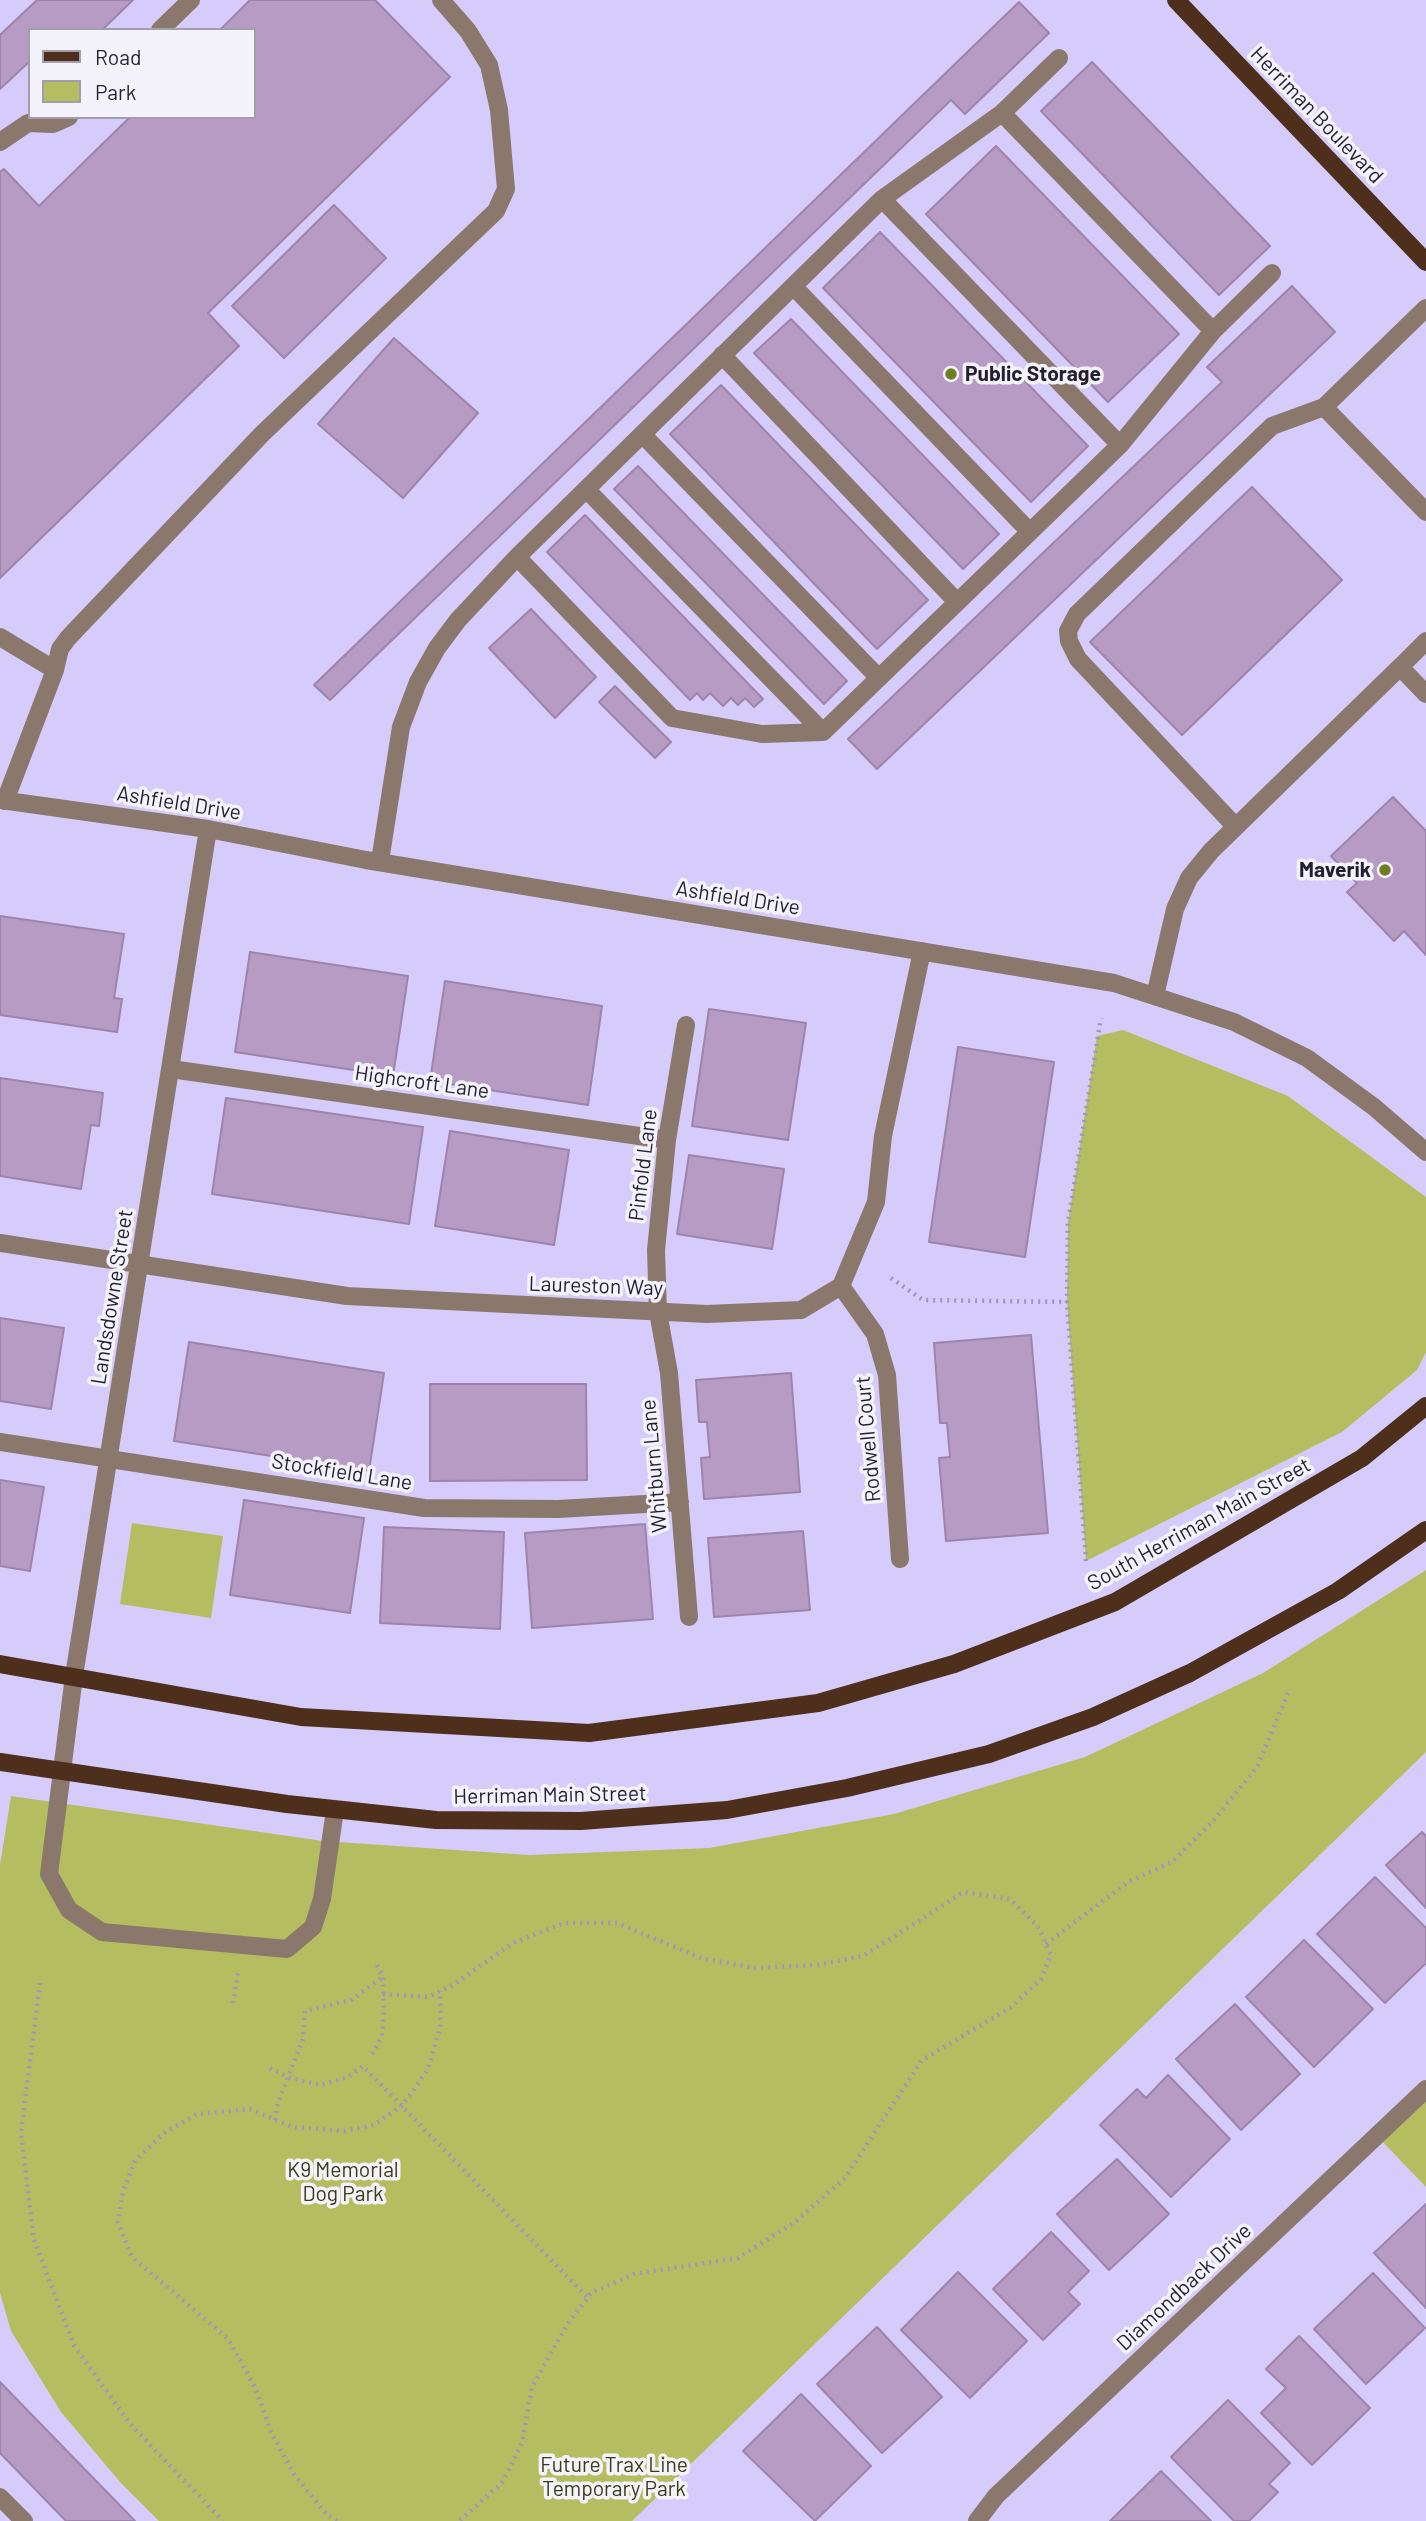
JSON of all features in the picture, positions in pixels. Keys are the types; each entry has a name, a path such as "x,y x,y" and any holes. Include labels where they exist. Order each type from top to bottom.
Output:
{"main road":[{"name":"Herriman Boulevard","path":"1176,0 1426,262"},
{"name":"South Herriman Main Street","path":"74,1676 301,1717 589,1733 818,1703 954,1664 1115,1602 1362,1458 1426,1406"},
{"name":"Herriman Main Street","path":"0,1762 335,1810 436,1820 568,1821 727,1810 847,1788 989,1754 1093,1717 1190,1673 1338,1591 1426,1530"},
{"path":"0,1664 74,1676"}],"street":[{"path":"162,28 191,0"},
{"path":"3,801 55,670 60,649 68,638 262,434 496,211 506,189 499,110 489,65 468,31 441,0"},
{"path":"380,861 401,727 418,681 437,648 458,620 517,557 882,199 1002,113 1059,58"},
{"path":"1002,113 1213,331"},
{"path":"0,142 28,123 53,124 64,119"},
{"path":"882,199 1120,445"},
{"path":"517,557 672,718 762,734 823,732 1120,445 1213,331 1272,273"},
{"path":"793,286 1030,532"},
{"path":"1235,826 1078,659 1069,641 1068,631 1077,614 1272,426 1324,407 1426,308"},
{"path":"722,355 957,602"},
{"path":"1324,407 1426,512"},
{"path":"642,433 878,678"},
{"path":"586,489 823,732"},
{"path":"0,637 55,670"},
{"path":"1155,996 1165,947 1181,893 1189,878 1235,826 1426,641"},
{"path":"1399,667 1426,694"},
{"name":"Ashfield Drive","path":"3,801 208,829 380,861 1114,983 1234,1022 1307,1058 1374,1107 1426,1152"},
{"name":"Landsdowne Street","path":"208,829 74,1676 49,1874 69,1910 103,1933 287,1949 313,1927 322,1899 335,1810"},
{"path":"841,1286 876,1202 883,1136 922,951"},
{"name":"Pinfold Lane","path":"658,1312 656,1250 667,1140 686,1025"},
{"name":"Highcroft Lane","path":"171,1069 667,1140"},
{"name":"Laureston Way","path":"0,1243 347,1296 658,1312 801,1310 841,1286"},
{"name":"Rodwell Court","path":"841,1286 875,1334 887,1375 900,1559"},
{"name":"Whitburn Lane","path":"658,1312 669,1374 690,1617"},
{"name":"Stockfield Lane","path":"0,1442 424,1508 558,1509 680,1502"},
{"name":"Diamondback Drive","path":"977,2521 996,2496 1426,2089"},
{"path":"0,2497 24,2521"}],"path":[{"path":"1086,1561 1067,1302 1068,1222 1101,1018"},
{"path":"891,1279 923,1300 1067,1302"},
{"path":"1046,1944 1128,1882 1172,1862 1215,1819 1257,1768 1287,1693"},
{"path":"383,1994 428,1997 513,1943 564,1923 617,1923 701,1958 755,1968 816,1965 863,1956 964,1892 1010,1899 1038,1927 1051,1955 1041,1979 1010,2008 922,2060 845,2178 796,2221 738,2258 634,2274 591,2293 567,2325 531,2387 522,2443 502,2483 459,2521"},
{"path":"372,2054 382,2036 383,1978 375,1961"},
{"path":"275,2120 278,2102 290,2078 303,2039 305,2011 351,2000 383,1978"},
{"path":"40,1983 22,2132 34,2240 74,2345 130,2424 223,2521"},
{"path":"337,2521 327,2515 294,2474 271,2432 256,2389 228,2339 131,2257 118,2222 123,2191 135,2161 164,2133 197,2113 250,2109 292,2127 344,2131 374,2125 402,2106 428,2069 440,2024 440,1991"},
{"path":"270,2068 290,2078 321,2085 348,2077 363,2066 588,2298"}],"green space":[{"path":"1123,1030 1288,1096 1426,1197 1426,1352 1417,1370 1342,1432 1086,1561 1067,1302 1068,1222 1097,1036"},
{"path":"132,1523 223,1536 211,1618 120,1604"},
{"name":"K9 Memorial Dog Park","path":"1426,1570 1426,1752 632,2521 159,2521 120,2482 61,2412 11,2331 0,2293 0,1865 11,1796 323,1841 529,1855 709,1848 894,1814 1085,1757 1263,1673"},
{"path":"1426,2089 1426,2187 1377,2136"}],"building":[{"path":"37,0 133,0 104,28 28,28 28,63 0,89 0,35"},
{"path":"250,0 375,0 450,77 208,313 239,346 0,578 0,172 4,169 39,206 128,119 256,119 256,28 222,28"},
{"path":"1019,2 1049,33 965,114 951,100 330,700 314,685"},
{"path":"1092,62 1270,246 1219,295 1041,111"},
{"path":"996,146 1179,334 1108,402 926,214"},
{"path":"334,205 386,258 284,358 232,306"},
{"path":"880,232 1088,446 1031,502 823,288"},
{"path":"1292,286 1335,332 877,769 848,739 1222,382 1207,367"},
{"path":"791,319 999,534 963,569 754,353"},
{"path":"394,338 478,413 403,498 318,424"},
{"path":"721,385 928,600 877,649 670,434"},
{"path":"638,466 847,681 824,704 614,489"},
{"path":"1252,487 1342,580 1182,735 1090,642"},
{"path":"585,515 763,699 754,707 745,698 738,705 731,698 723,706 710,693 703,700 697,693 690,700 547,552"},
{"path":"531,609 596,677 555,718 489,648"},
{"path":"615,686 671,742 655,758 599,702"},
{"name":"Maverik","path":"1393,797 1426,831 1426,955 1404,931 1394,941 1347,892 1357,883 1331,856"},
{"path":"0,916 124,934 114,998 122,999 117,1032 0,1015"},
{"path":"250,952 408,976 393,1076 235,1052"},
{"path":"445,981 602,1006 588,1105 430,1081"},
{"path":"709,1009 806,1023 788,1140 692,1126"},
{"path":"958,1047 1054,1062 1025,1257 929,1242"},
{"path":"0,1078 103,1093 99,1126 91,1125 81,1189 0,1176"},
{"path":"226,1098 423,1127 409,1224 212,1194"},
{"path":"450,1131 569,1150 554,1245 435,1226"},
{"path":"689,1155 784,1169 772,1249 677,1234"},
{"path":"0,1318 64,1328 51,1409 0,1401"},
{"path":"1031,1335 1048,1533 946,1541 939,1458 950,1457 947,1423 940,1423 934,1343"},
{"path":"189,1342 384,1373 369,1471 174,1441"},
{"path":"791,1373 800,1492 704,1499 701,1458 710,1457 707,1422 699,1422 696,1380"},
{"path":"430,1384 586,1384 587,1480 430,1481"},
{"path":"0,1480 44,1487 30,1571 0,1566"},
{"path":"244,1500 364,1518 350,1613 230,1595"},
{"path":"645,1524 653,1619 532,1628 525,1533"},
{"path":"384,1527 504,1532 500,1629 380,1623"},
{"path":"803,1531 810,1610 714,1617 708,1538"},
{"path":"1422,1832 1426,1836 1426,1908 1386,1865"},
{"path":"1375,1877 1426,1928 1426,1963 1385,2003 1317,1934"},
{"path":"1304,1940 1373,2009 1314,2067 1246,1997"},
{"path":"1235,2004 1300,2074 1241,2130 1176,2059"},
{"path":"1168,2075 1230,2139 1171,2197 1100,2125 1137,2089 1146,2098"},
{"path":"1117,2159 1169,2214 1109,2270 1057,2214"},
{"path":"1426,2204 1426,2308 1374,2253"},
{"path":"1051,2232 1089,2271 1068,2292 1080,2304 1043,2340 993,2289"},
{"path":"958,2272 1027,2341 970,2398 901,2330"},
{"path":"1373,2273 1425,2328 1366,2384 1314,2329"},
{"path":"877,2327 942,2397 882,2453 817,2384"},
{"path":"1299,2336 1370,2408 1312,2465 1261,2413 1286,2388 1266,2369"},
{"path":"0,2382 135,2521 66,2521 0,2453"},
{"path":"801,2394 871,2466 815,2521 743,2451"},
{"path":"1228,2400 1290,2463 1269,2484 1278,2492 1249,2521 1234,2521 1171,2457"},
{"path":"1161,2471 1211,2521 1110,2521"}],"place":[{"name":"Public Storage","path":"951,374"},
{"name":"Maverik","path":"1385,870"}],"park label":[{"name":"Future Trax Line Temporary Park","path":"614,2477"}]}
